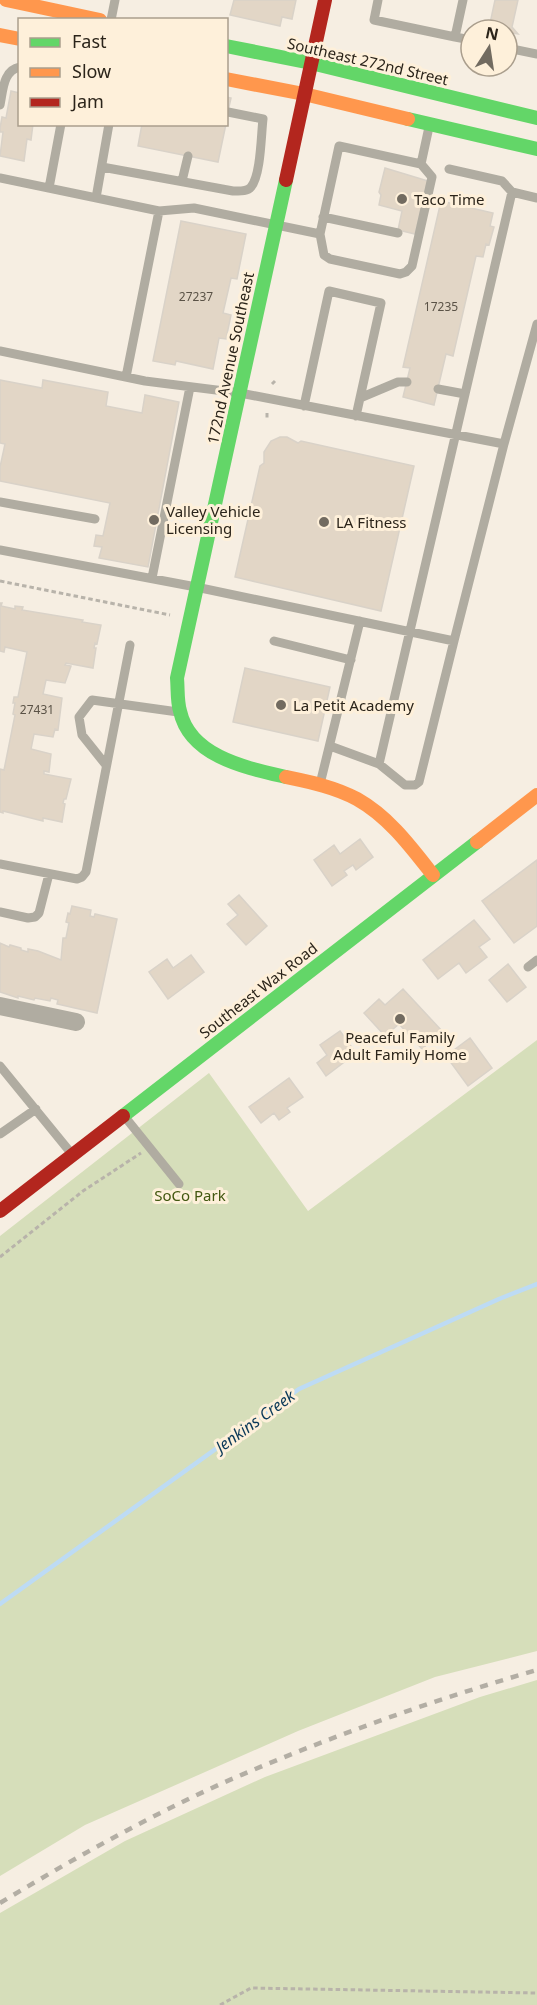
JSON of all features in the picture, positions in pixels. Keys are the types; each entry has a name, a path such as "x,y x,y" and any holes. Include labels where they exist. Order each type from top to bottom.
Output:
{"street":[{"path":"6,0 91,18"},
{"name":"172nd Avenue Southeast","path":"180,717 176,695 177,678 324,0"},
{"path":"0,35 18,39"},
{"name":"Southeast 272nd Street","path":"228,46 311,63 537,118"},
{"path":"228,79 304,94 537,149"},
{"path":"180,717 206,750 223,759 320,784 353,797 376,810 433,875"},
{"name":"Southeast Wax Road","path":"0,1211 537,795"},
{"path":"0,1006 76,1022"}],"lane":[{"path":"111,18 115,0"},
{"path":"378,0 374,20 459,38"},
{"path":"455,37 463,0"},
{"path":"519,50 537,54"},
{"path":"0,105 5,79 14,68 18,67"},
{"path":"102,167 233,192 244,191 252,186 257,170 263,119 228,112"},
{"path":"421,164 430,124"},
{"path":"49,188 61,126"},
{"path":"96,198 109,126"},
{"path":"339,146 421,164 432,177 412,266 406,272 400,274 330,259 324,255 320,234 339,146"},
{"path":"182,182 188,156"},
{"path":"449,169 502,181 512,192 537,198"},
{"path":"0,178 159,211 194,208 320,234"},
{"path":"379,764 512,192"},
{"path":"126,377 159,211"},
{"path":"324,217 398,233"},
{"path":"304,406 329,291 381,303 356,416"},
{"path":"330,746 379,764 405,785 415,785 419,782 504,444 537,324"},
{"path":"0,351 126,377 240,393 504,444"},
{"path":"360,398 398,382 407,382"},
{"path":"152,578 190,387"},
{"path":"438,389 465,394"},
{"path":"0,502 95,519"},
{"path":"0,550 196,586 454,641"},
{"path":"320,784 360,621"},
{"path":"274,641 351,660"},
{"path":"0,864 77,879 86,872 130,645"},
{"path":"106,765 82,735 79,717 92,700 119,702 180,717"},
{"path":"0,912 28,918 35,917 39,913 49,874"},
{"path":"528,967 537,960"},
{"path":"0,1066 72,1155"},
{"path":"0,1134 36,1109"},
{"path":"124,1115 179,1184"}],"path":[{"path":"267,413 267,418"},
{"path":"0,581 175,616"},
{"path":"0,1257 83,1191 150,1148"},
{"path":"220,2005 250,1988 537,1993"}],"green space":[{"name":"SoCo Park","path":"537,1040 537,1651 435,1677 298,1731 85,1825 0,1876 0,1236 209,1073 308,1211"},
{"path":"537,1680 537,2005 0,2005 0,1913 125,1841 265,1777 480,1697"}],"building":[{"path":"234,0 296,0 292,19 282,17 280,26 230,15"},
{"path":"495,0 518,0 514,18 491,18"},
{"path":"11,91 18,93 18,126 33,126 31,140 27,139 24,161 0,156 3,132 0,132 0,128 2,117 6,118"},
{"path":"142,126 226,126 218,162 138,146"},
{"name":"Taco Time","path":"385,168 428,181 415,234 398,230 402,211 379,205 381,195 379,192"},
{"path":"441,201 493,213 490,226 494,227 483,257 476,256 453,356 446,354 434,405 403,397 410,368 403,367"},
{"path":"181,221 246,234 237,279 231,278 223,313 231,315 226,339 219,338 213,369 176,361 175,365 153,361"},
{"path":"0,380 42,388 43,380 108,392 106,406 142,413 145,395 179,402 148,567 99,558 102,547 94,546 96,535 103,536 110,503 0,481 0,467 5,444 0,443"},
{"name":"LA Fitness","path":"287,437 298,443 301,441 414,466 381,611 235,577 260,466 264,463 264,452 271,441"},
{"path":"0,603 2,603 1,606 15,609 15,606 23,607 22,610 101,625 94,648 96,648 93,668 66,663 65,665 71,666 65,683 46,680 43,694 62,698 58,730 55,729 53,737 34,734 31,749 51,754 49,772 44,771 44,774 71,779 63,803 65,804 62,822 43,818 43,821 0,812 0,769 4,770 15,715 13,714 14,697 18,697 27,652 5,647 4,652 0,651"},
{"name":"La Petit Academy","path":"245,668 330,687 318,741 233,722"},
{"path":"360,839 373,857 356,870 353,865 344,871 347,875 332,886 314,860 334,845 340,854"},
{"path":"537,860 537,926 514,943 482,901"},
{"path":"239,895 267,926 246,945 227,924 238,915 228,904"},
{"path":"72,906 91,910 90,916 94,917 95,914 117,919 97,1013 57,1004 58,1000 51,998 50,1001 35,998 34,1000 0,992 0,943 28,952 28,949 38,951 61,960 63,938 66,938 69,923 66,922"},
{"path":"474,920 490,939 479,947 487,957 466,973 459,963 438,979 423,960"},
{"path":"191,955 204,972 168,999 149,972 167,959 173,968"},
{"path":"508,964 526,987 507,1002 489,980"},
{"name":"Peaceful Family Adult Family Home","path":"403,989 442,1031 422,1049 399,1024 385,1036 364,1013 379,999 385,1005"},
{"path":"340,1031 356,1053 326,1076 317,1063 327,1055 320,1045"},
{"path":"470,1038 492,1068 468,1086 446,1056"},
{"path":"289,1078 303,1097 287,1108 290,1112 279,1120 274,1113 261,1123 249,1107"}],"waterway":[{"name":"Jenkins Creek","path":"0,1604 299,1389 537,1284"}],"railway":[{"path":"0,1903 111,1839 225,1782 379,1721 537,1670"}],"traffic: fast":[{"path":"228,46 311,63 537,118"},
{"path":"408,119 537,149"},
{"path":"286,180 177,678 180,711 186,727 195,739 222,758 286,777"},
{"path":"123,1116 477,842"}],"traffic: slow":[{"path":"6,0 91,18"},
{"path":"0,35 18,39"},
{"path":"228,79 304,94 408,119"},
{"path":"286,777 340,791 369,806 399,833 433,875"},
{"path":"477,842 537,795"}],"traffic: jam":[{"path":"286,180 325,0"},
{"path":"0,1211 123,1116"}],"place":[{"name":"Taco Time","path":"402,199"},
{"name":"Valley Vehicle Licensing","path":"154,520"},
{"name":"LA Fitness","path":"324,522"},
{"name":"La Petit Academy","path":"281,705"},
{"name":"Peaceful Family Adult Family Home","path":"400,1019"}]}
